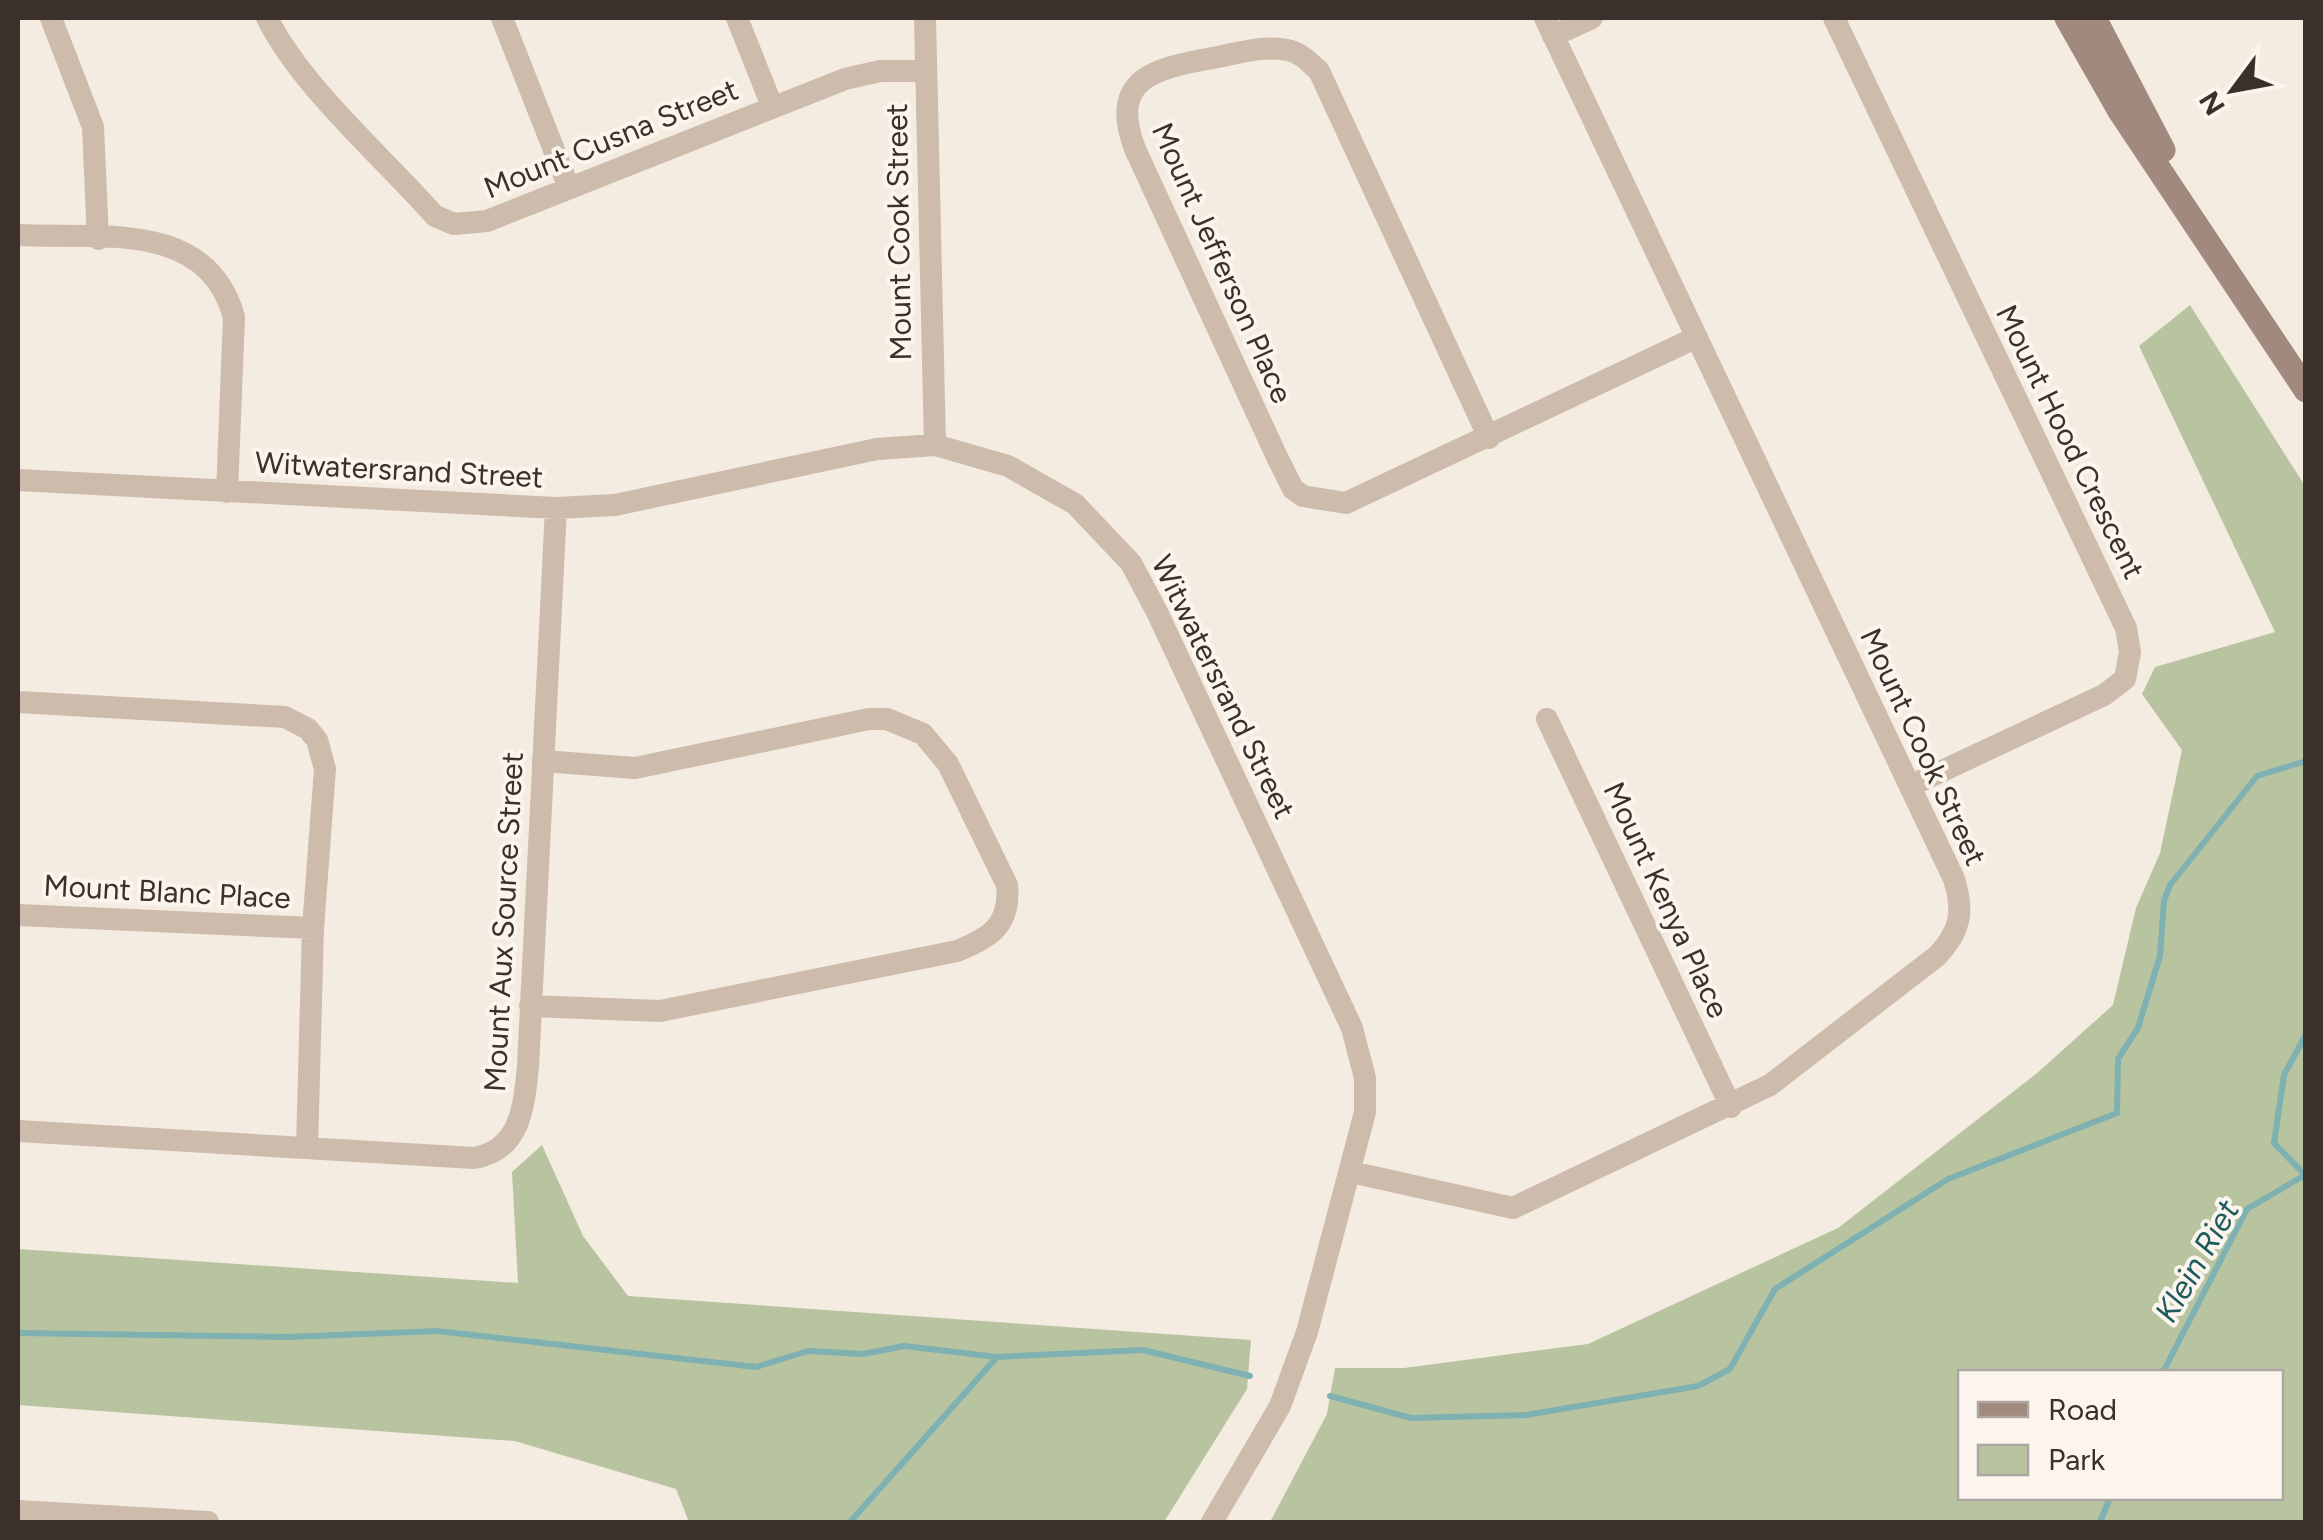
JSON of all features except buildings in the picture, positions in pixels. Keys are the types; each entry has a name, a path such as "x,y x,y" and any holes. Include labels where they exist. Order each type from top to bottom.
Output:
{"main road":[{"path":"2067,18 2120,111 2306,390"},
{"path":"2094,18 2223,265"}],"street":[{"path":"51,18 93,127 98,240"},
{"name":"Mount Cusna Street","path":"267,18 278,40 435,216 474,225 845,78 880,71 926,70"},
{"path":"502,18 569,188"},
{"name":"Mount Cusna Street","path":"737,18 772,106"},
{"name":"Mount Cook Street","path":"926,18 935,445"},
{"path":"1549,27 1592,18"},
{"name":"Mount Hood Crescent","path":"1834,18 2118,611 2130,652 2125,679 2104,694 1910,786"},
{"name":"Mount Cook Street","path":"1350,1172 1513,1208 1731,1107 1770,1085 1937,956 1958,928 1962,914 1954,879 1549,27"},
{"name":"Mount Jefferson Place","path":"1488,438 1319,71 1293,51 1264,49 1164,67 1144,78 1130,97 1127,128 1292,489 1313,500 1346,503 1488,438 1695,338"},
{"path":"18,235 177,246 214,272 227,293 234,317 227,492"},
{"name":"Witwatersrand Street","path":"18,480 556,508 615,504 878,450 935,445 1008,466 1045,483 1075,504 1131,563 1300,911 1357,1040 1367,1093 1307,1332 1280,1406 1212,1522"},
{"name":"Mount Aux Source Street","path":"18,1131 446,1157 494,1152 516,1132 525,1102 556,508"},
{"name":"Mount Blanc Place","path":"18,702 284,716 308,729 317,740 325,768 313,928 307,1148"},
{"path":"530,1006 660,1011 957,951 998,929 1008,902 1006,885 948,764 936,746 909,726 869,718 635,768 544,761"},
{"name":"Mount Kenya Place","path":"1547,719 1731,1107"},
{"name":"Mount Blanc Place","path":"18,915 313,928"},
{"path":"18,1512 208,1522"}],"green space":[{"path":"2190,305 2305,486 2305,1522 1270,1522 1327,1414 1335,1368 1404,1368 1588,1344 1838,1228 2036,1074 2113,1005 2136,908 2160,853 2182,750 2142,694 2155,667 2275,632 2139,346"},
{"path":"542,1145 583,1236 628,1296 1251,1340 1247,1389 1164,1522 689,1522 676,1489 515,1441 18,1405 18,1249 518,1283 512,1172"}],"waterway":[{"path":"1330,1396 1411,1418 1526,1415 1698,1386 1730,1369 1775,1289 1948,1179 2117,1113 2118,1059 2138,1028 2160,956 2164,901 2170,885 2257,776 2306,761"},
{"name":"Klein Riet","path":"2164,1370 2247,1209 2305,1175 2274,1143 2284,1075 2306,1034"},
{"path":"18,1333 288,1337 437,1331 756,1367 808,1351 863,1354 904,1346 997,1357"},
{"path":"850,1522 997,1357 1143,1350 1250,1376"},
{"name":"Klein Riet","path":"2100,1522 2109,1500"}]}
